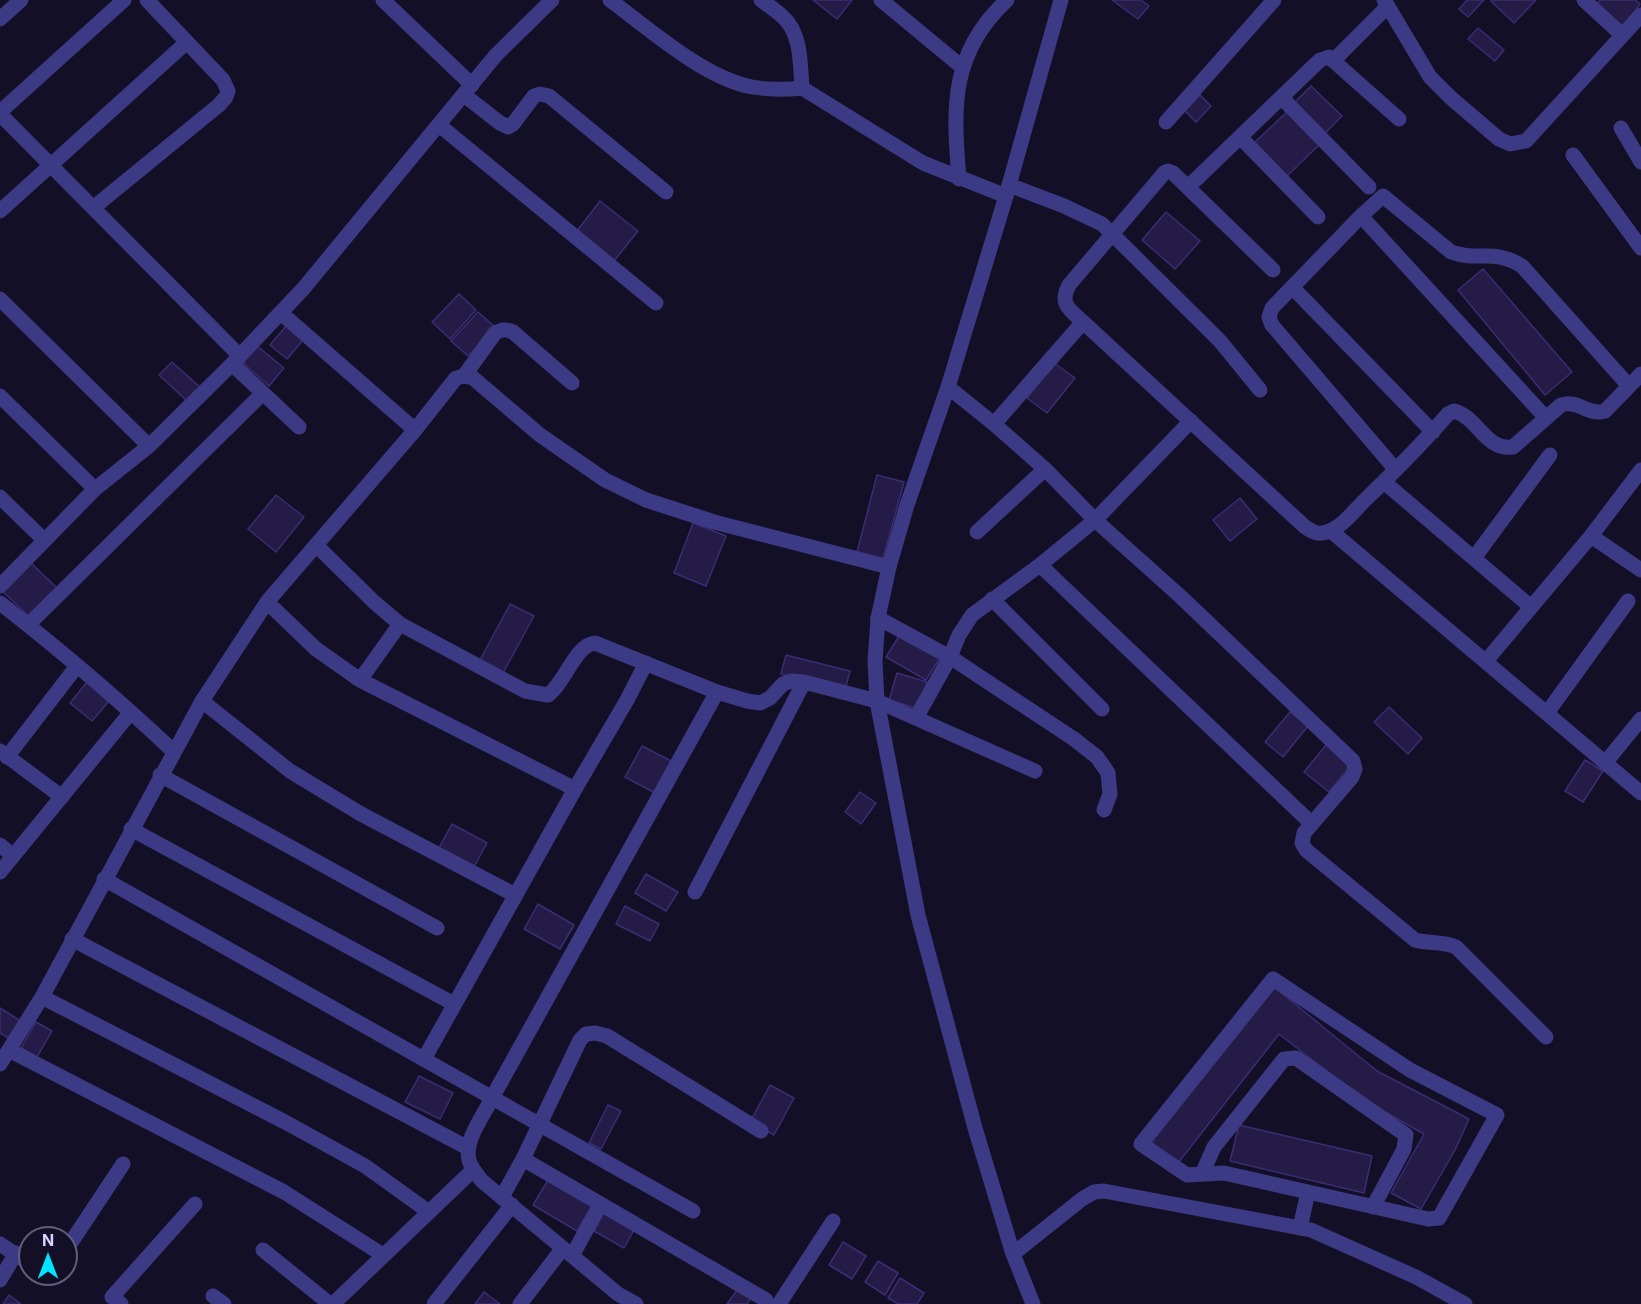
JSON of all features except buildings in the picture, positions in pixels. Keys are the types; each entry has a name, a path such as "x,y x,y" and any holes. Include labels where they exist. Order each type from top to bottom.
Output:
{"street":[{"path":"0,19 21,0"},
{"path":"124,0 0,113 236,360 263,393 299,427"},
{"path":"93,208 226,97 228,91 223,80 147,0"},
{"path":"383,0 500,123 508,127 513,124 534,96 540,94 549,96 666,192"},
{"path":"610,0 691,59 717,74 749,86 778,90 802,88 923,163 959,179 1064,206 1102,224 1220,340 1260,390"},
{"path":"761,0 784,18 793,29 797,42 802,88"},
{"path":"881,0 899,5 962,67"},
{"path":"959,179 955,129 957,92 962,67 976,36 1007,0"},
{"path":"1033,1304 1013,1254 975,1128 918,915 878,702 875,661 878,618 907,505 948,387 1061,0"},
{"path":"1167,122 1274,0"},
{"path":"1584,0 1622,35"},
{"path":"0,586 95,489 149,446 281,313 496,55 547,2"},
{"path":"1334,60 1386,3 1430,77 1499,139 1510,144 1526,141 1641,15"},
{"path":"0,211 187,42"},
{"path":"1188,188 1320,60 1329,57 1399,119"},
{"path":"1282,98 1369,188"},
{"path":"439,125 656,303"},
{"path":"1621,128 1641,162"},
{"path":"1241,138 1318,217"},
{"path":"1573,155 1641,248"},
{"path":"1273,270 1173,172 1168,171 1069,285 1064,300 1066,306 1083,322 1313,532 1321,534 1331,531 1384,482 1448,414 1454,411 1461,413 1494,445 1504,449 1514,447 1561,405 1568,402 1590,412 1605,411 1641,374"},
{"path":"1396,470 1272,325 1269,317 1272,309 1292,287 1383,196 1451,252 1464,256 1495,255 1509,258 1522,266 1629,386"},
{"path":"1361,216 1546,418"},
{"path":"1292,287 1433,432"},
{"path":"0,299 149,446"},
{"path":"281,313 415,430"},
{"path":"994,424 1083,322"},
{"path":"464,376 495,333 507,330 513,332 572,383"},
{"path":"0,1064 42,997 202,700 267,602 415,430 456,378 464,376 473,378 540,435 605,480 646,500 714,522 890,567"},
{"path":"948,387 1045,469 1095,520 1180,596 1353,761 1355,769 1352,777 1304,833 1302,843 1306,850 1415,940 1443,942 1456,947 1546,1038"},
{"path":"28,625 263,393"},
{"path":"0,396 95,489"},
{"path":"916,718 950,657 959,635 972,615 1040,565 1095,520 1191,421"},
{"path":"1474,558 1550,455"},
{"path":"977,532 1045,469"},
{"path":"1486,661 1592,536 1641,470"},
{"path":"1384,482 1532,607"},
{"path":"0,497 44,540"},
{"path":"1331,531 1641,793"},
{"path":"1592,536 1641,570"},
{"path":"316,545 400,624 525,691 548,695 556,690 582,649 589,644 602,645 747,702 759,703 770,698 783,684 791,681 804,682 878,702 1035,771"},
{"path":"1040,565 1312,824"},
{"path":"992,599 1102,709"},
{"path":"1547,713 1628,601"},
{"path":"267,602 316,649 360,680 575,789"},
{"path":"0,603 131,712 173,751"},
{"path":"878,618 950,657 1074,739 1097,757 1108,773 1110,794 1104,810"},
{"path":"360,680 400,624"},
{"path":"424,1059 646,663"},
{"path":"62,797 4,754 77,666"},
{"path":"695,892 804,682"},
{"path":"636,1304 618,1294 482,1181 468,1159 468,1148 492,1098 717,692"},
{"path":"202,700 290,771 361,814 515,895"},
{"path":"0,872 131,712"},
{"path":"1605,763 1641,719"},
{"path":"160,775 436,928"},
{"path":"131,829 454,1004"},
{"path":"0,845 13,856"},
{"path":"104,879 693,1211"},
{"path":"72,939 468,1148"},
{"path":"1273,979 1410,1070 1497,1115 1439,1218 1428,1219 1308,1192 1224,1173 1187,1175 1140,1144 1273,979"},
{"path":"42,997 285,1122 365,1166 429,1212"},
{"path":"434,1304 508,1201 538,1124 580,1040 586,1034 595,1033 607,1036 761,1131"},
{"path":"9,1050 284,1192 383,1255"},
{"path":"1202,1174 1214,1147 1284,1059 1296,1058 1406,1135 1404,1149 1373,1207"},
{"path":"523,1159 770,1303 833,1221"},
{"path":"78,1232 123,1164"},
{"path":"263,1250 331,1304 473,1170"},
{"path":"1013,1254 1082,1199 1094,1192 1104,1191 1311,1230 1416,1277 1465,1304"},
{"path":"1300,1228 1308,1192"},
{"path":"121,1304 112,1297 195,1204"},
{"path":"520,1304 568,1252 600,1205"},
{"path":"0,1244 16,1253 0,1281"}]}
